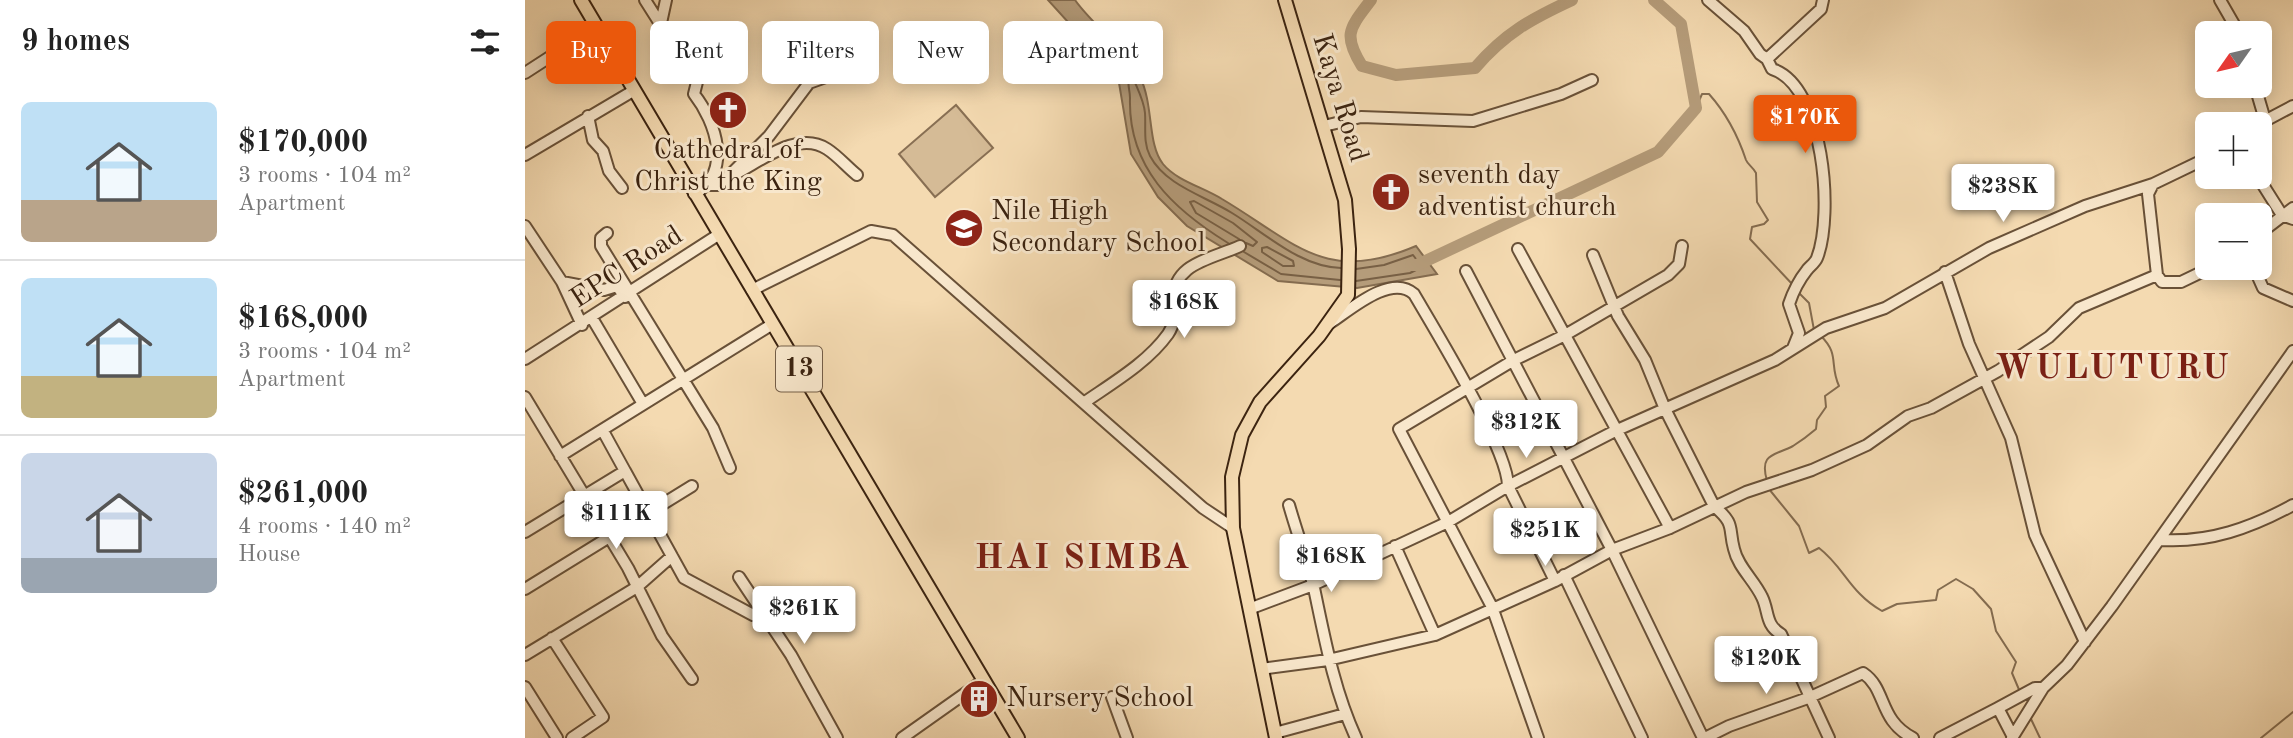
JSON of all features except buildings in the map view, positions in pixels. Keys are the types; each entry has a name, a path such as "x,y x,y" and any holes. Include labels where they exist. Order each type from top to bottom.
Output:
{"main road":[{"name":"13","path":"581,0 593,21"},
{"name":"Kaya Road","path":"1285,0 1345,200 1349,249 1347,295 1330,323"},
{"name":"13","path":"629,84 1018,738"},
{"path":"1276,736 1233,528 1232,477 1242,435 1260,402 1330,323"}],"street":[{"path":"645,0 660,21"},
{"path":"661,21 666,0"},
{"path":"1708,0 1744,31 1772,69 1781,72 1794,86 1819,137 1825,211 1817,258 1795,289 1789,304 1799,333 1793,349"},
{"path":"1767,59 1821,9 1823,0"},
{"path":"2220,0 2232,21"},
{"path":"525,73 546,59"},
{"path":"1324,126 1361,117 1473,121 1561,94 1592,80"},
{"path":"696,84 694,94 714,128 719,150 707,185"},
{"path":"694,194 707,185 720,185 727,179 769,136 808,84"},
{"path":"525,155 633,90"},
{"path":"2272,117 2293,106"},
{"path":"588,116 593,140 603,151 609,171 622,188"},
{"path":"727,179 792,145 811,142 827,149 857,175"},
{"path":"1249,609 1313,585 1448,522 1508,486 1615,431 1793,349 1818,333 1885,308 1989,248 2085,206 2153,184 2195,164"},
{"path":"2153,184 2148,194 2157,275 2162,282 2181,282 2195,275"},
{"path":"2267,189 2288,217"},
{"path":"2272,226 2288,217 2293,208"},
{"path":"525,226 562,282 582,325"},
{"path":"751,290 871,230 893,235 1203,509 1233,528"},
{"path":"607,233 601,238 601,246 628,294 713,428 730,468"},
{"name":"EPC Road","path":"525,359 582,325 718,235"},
{"path":"1085,402 1155,349 1170,331 1175,318 1173,289 1176,278 1213,254 1240,246"},
{"path":"1538,738 1492,607 1399,429 1514,359 1614,308 1675,269 1682,246"},
{"path":"1518,249 1670,528"},
{"path":"1593,255 1614,308 1645,360 1665,409 1714,506 1725,516 1733,534 1733,548 1742,568 1752,577 1768,610 1767,618 1772,629 1781,634 1808,698 1829,738"},
{"path":"1466,271 1612,550 1704,738 1729,726 1808,698 1863,673 1872,679 1889,720 1913,738"},
{"path":"1945,272 1969,344 2011,438 2035,536 2085,642"},
{"path":"1261,669 1328,660 1435,635 1559,578 1612,550 1670,528 1714,506 1812,470 1867,445 1909,416 1931,408 1985,376 2049,337 2079,308 2157,275"},
{"path":"2259,280 2263,288 2293,301"},
{"path":"562,282 604,290 617,286 628,294"},
{"path":"1330,323 1371,297 1403,286 1414,294 1467,387 1505,469 1508,486 1642,738"},
{"path":"592,318 643,404"},
{"path":"560,456 771,325"},
{"path":"2012,738 2043,688 2085,642 2161,540 2293,351"},
{"path":"525,397 609,537 662,636 692,679"},
{"path":"603,431 647,514 673,556 676,569 684,578 724,598 744,613 753,615 761,610"},
{"path":"525,532 625,471"},
{"path":"526,587 692,486"},
{"path":"1289,505 1313,585 1328,660 1345,714 1356,738"},
{"path":"2161,540 2203,540 2260,522 2293,505"},
{"path":"1395,546 1435,635"},
{"path":"525,655 637,587 673,556"},
{"path":"739,577 791,655 834,735 820,738"},
{"path":"552,638 603,717 572,738"},
{"path":"902,738 984,680"},
{"path":"525,688 557,738"},
{"path":"1940,738 2035,688 2043,688"},
{"path":"1112,697 1127,738"},
{"path":"1998,708 2012,738"},
{"path":"1276,736 1345,714"}],"shaded area":[{"path":"956,105 993,148 935,197 899,154"}],"water":[{"path":"1048,0 1075,0 1093,21 1067,21"},
{"path":"1119,84 1143,84 1158,156 1175,175 1222,199 1313,254 1334,260 1358,261 1385,257 1416,246 1437,274 1357,288 1278,281 1187,226 1158,197 1131,154"}],"waterway":[{"path":"1371,0 1351,32 1352,46 1362,66 1396,75 1475,68 1497,45 1519,28 1572,0"},
{"path":"1411,265 1417,265 1658,152 1696,108 1681,24 1654,0"},
{"path":"1696,108 1702,94 1709,94 1731,125 1747,162 1756,173 1757,202 1768,220 1752,227 1750,239 1793,285"},
{"path":"1798,292 1809,303 1814,330"},
{"path":"1767,481 1767,460 1816,429 1817,420 1826,407 1825,396 1839,386 1832,354 1821,336"},
{"path":"1769,489 1799,526 1809,553 1819,548 1828,555 1862,596 1882,611 1897,604 1936,600 1938,590 1956,579 1973,589 1991,609 1996,631 2016,662 2012,673 2020,692"},
{"path":"2261,738 2293,712"},
{"path":"2030,717 2040,738"}],"place":[{"name":"Cathedral of Christ the King","path":"728,110"},
{"name":"seventh day adventist church","path":"1391,192"},
{"name":"Nile High Secondary School","path":"964,228"},
{"name":"Nursery School","path":"979,699"}],"district":[{"name":"WULUTURU","path":"2113,368"},
{"name":"HAI SIMBA","path":"1083,558"}]}
